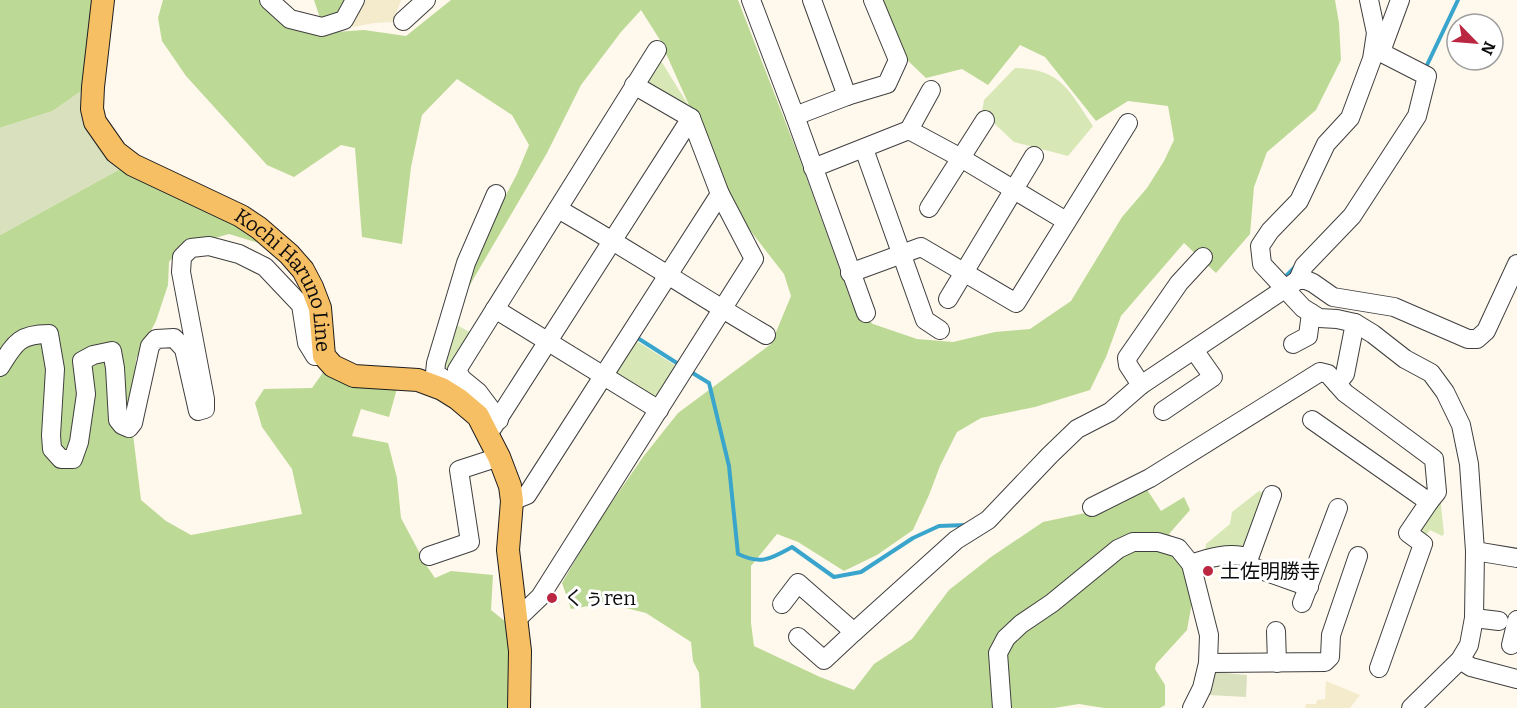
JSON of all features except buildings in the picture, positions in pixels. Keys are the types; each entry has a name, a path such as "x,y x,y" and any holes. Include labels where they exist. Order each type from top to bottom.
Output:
{"main road":[{"name":"Kochi Haruno Line","path":"104,0 92,109 95,122 104,138 116,152 133,165 241,216 289,254 303,270 312,287 320,308 324,356 333,366 354,376 418,380 442,389 458,399 488,424 510,486 512,501 508,550 520,651 519,708"}],"street":[{"path":"269,0 290,19 322,27 344,20 355,0"},
{"path":"403,21 426,0"},
{"path":"751,0 866,313"},
{"path":"812,0 847,96"},
{"path":"795,116 847,96 887,84 898,60 873,0"},
{"path":"1369,0 1376,33 1372,59 1350,118 1326,144 1299,201 1270,231 1260,246 1262,264 1292,285 1303,308 1319,318 1336,319 1355,324 1373,334 1405,359 1431,373 1445,392 1461,425 1469,464 1475,551 1474,618 1469,645 1460,660 1412,708"},
{"path":"1292,285 1304,266 1352,216 1417,116 1427,76 1384,54 1383,46 1400,0"},
{"path":"488,424 478,392 462,379 457,370 657,50"},
{"path":"516,620 540,597 754,259 720,194 691,118 634,85"},
{"path":"813,168 909,130 931,90"},
{"path":"488,424 547,343 691,118"},
{"path":"929,208 985,120"},
{"path":"850,273 921,247 1016,303 1128,123"},
{"path":"909,130 961,158 1066,221"},
{"path":"864,149 926,320 940,330"},
{"path":"948,299 1034,156"},
{"path":"488,424 472,398 435,372 466,263 496,194"},
{"path":"512,501 527,495 720,194"},
{"path":"558,209 766,335"},
{"path":"0,368 13,346 28,335 49,334 55,369 52,449 61,459 73,459 79,442 86,394 82,361 93,355 112,351 118,420 129,428 133,423 150,346 156,339 174,338 184,348 198,411 205,409 181,272 182,257 192,248 209,246 239,254 265,267 301,305 307,343 315,356 324,356"},
{"path":"1142,385 1128,366 1127,358 1179,283 1203,257"},
{"path":"798,637 824,660 956,540 988,520 1077,429 1110,412 1142,385 1292,285 1306,280 1330,296 1394,307 1468,339 1477,339 1486,331 1517,264"},
{"path":"495,309 659,410"},
{"path":"1293,344 1308,336 1311,313"},
{"path":"1337,384 1345,374 1355,324"},
{"path":"1163,411 1213,377 1194,350"},
{"path":"1092,507 1150,478 1320,372 1328,374 1345,393 1434,459 1437,492 1408,533 1423,544 1379,668"},
{"path":"1312,420 1429,502"},
{"path":"429,556 470,542 459,470 499,457"},
{"path":"1272,495 1249,558 1250,566 1306,595 1338,507"},
{"path":"1002,708 998,653 1006,638 1118,549 1133,542 1158,542 1178,548 1191,564 1209,635 1208,663 1202,688 1192,708"},
{"path":"1475,551 1517,557"},
{"path":"1208,663 1325,662 1330,657 1331,635 1358,556"},
{"path":"1191,564 1219,557 1249,558"},
{"path":"782,604 798,583 854,632"},
{"path":"1474,618 1508,621 1511,645"},
{"path":"1276,631 1277,663"},
{"path":"1460,660 1471,667 1517,679"}],"shaded area":[{"path":"359,0 401,0 393,22 353,27 346,23"},
{"path":"1326,681 1360,695 1350,708 1305,708 1306,704 1316,704 1317,700 1325,699"}],"green space":[{"path":"0,0 105,0 87,87 53,111 0,128"},
{"path":"163,0 260,0 289,25 320,33 364,30 406,36 451,0 738,0 799,157 853,306 873,324 917,339 953,342 995,332 1030,329 1071,301 1122,217 1147,188 1164,161 1174,140 1168,106 1128,101 1096,121 1045,57 1020,45 988,85 962,69 926,78 903,56 881,0 1335,0 1341,60 1316,110 1267,152 1254,187 1250,234 1216,273 1184,243 1121,316 1106,357 1090,390 1035,407 981,418 957,432 913,530 877,555 844,571 798,542 777,534 751,566 751,623 754,646 854,690 874,664 912,639 949,590 991,557 1043,522 1104,509 1146,488 1161,511 1184,497 1190,510 1169,534 1194,554 1193,597 1187,630 1156,664 1155,669 1165,685 1165,705 1160,708 1104,708 1079,704 1054,708 701,708 699,673 693,661 691,642 646,613 606,603 571,609 562,583 594,528 643,457 678,413 771,344 791,296 784,274 738,215 660,40 641,10 621,32 581,85 547,153 464,295 471,261 517,174 529,145 512,115 457,79 422,115 411,167 402,244 362,237 355,148 341,145 294,177 267,165 186,76 162,41 158,18"},
{"path":"314,0 350,0 341,18 322,24"},
{"path":"658,56 692,111 642,84"},
{"path":"1015,68 1044,73 1063,84 1093,126 1068,156 1014,142 982,112 984,100"},
{"path":"87,87 120,169 0,235 0,128 53,111"},
{"path":"120,169 214,209 262,244 229,234 180,248 169,262 168,285 156,321 136,359 132,426 141,500 166,521 191,535 302,514 292,469 262,427 255,403 264,389 312,388 327,367 398,385 389,417 361,409 352,436 388,443 397,478 401,518 435,578 451,571 493,575 491,610 506,622 513,658 512,708 0,708 0,235"},
{"path":"455,324 475,335 452,373 442,366"},
{"path":"635,340 678,367 656,404 614,376"},
{"path":"1259,491 1269,496 1248,555 1204,557 1206,544 1230,524 1232,512"},
{"path":"1440,495 1444,534 1442,536 1430,530 1422,540 1412,532"},
{"path":"1214,672 1247,675 1246,697 1209,695"}],"waterway":[{"path":"1427,65 1458,0"},
{"path":"1284,278 1296,266"},
{"path":"635,338 680,365"},
{"path":"691,372 709,383 729,466 738,554 760,560 778,555 792,547 834,577 861,572 913,538 939,526 966,525"}],"place":[{"name":"土佐明勝寺","path":"1208,571"},
{"name":"くぅren","path":"552,598"}]}
